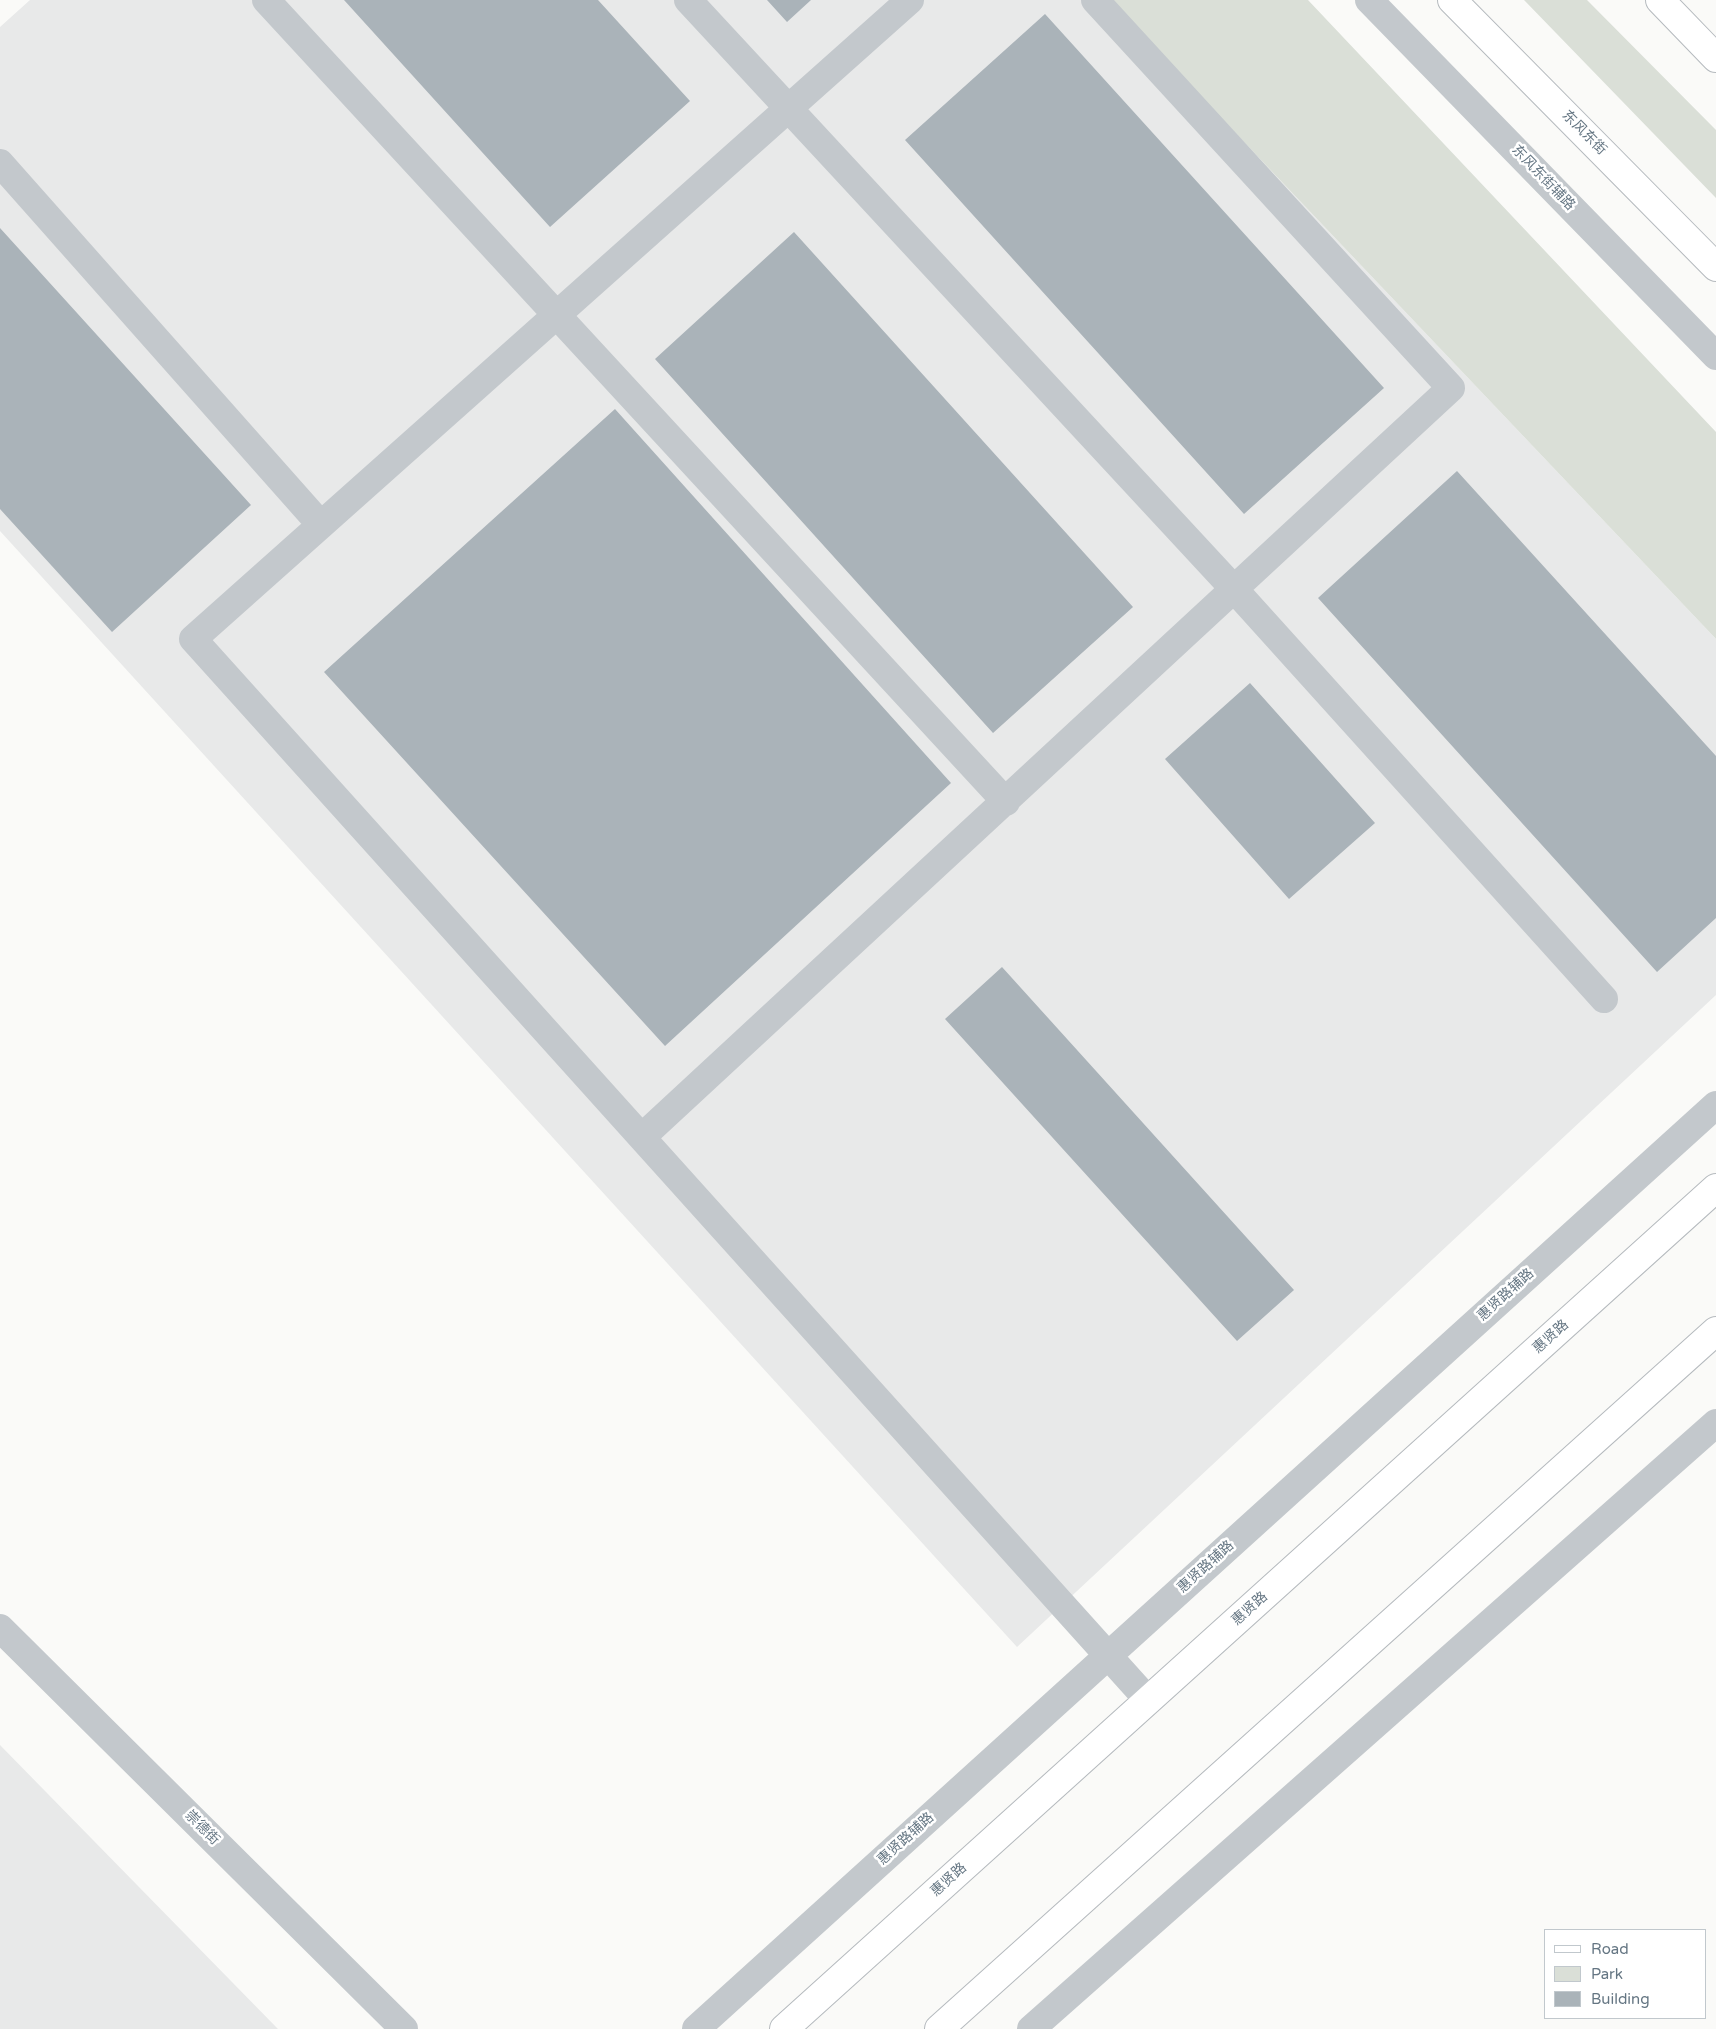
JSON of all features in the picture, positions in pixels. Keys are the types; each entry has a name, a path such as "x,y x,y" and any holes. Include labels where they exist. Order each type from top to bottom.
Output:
{"main road":[{"name":"东风东街","path":"1452,0 1716,267"},
{"path":"1660,0 1716,58"},
{"name":"惠贤路","path":"784,2029 1716,1188"},
{"path":"939,2029 1716,1331"}],"street":[{"path":"266,0 1006,802"},
{"path":"688,0 1234,589 1604,999"},
{"path":"910,0 193,639 1148,1700"},
{"path":"642,1138 1450,388 1095,0"},
{"name":"东风东街辅路","path":"1369,0 1716,356"},
{"path":"0,163 320,526"},
{"name":"惠贤路辅路","path":"696,2029 1716,1105"},
{"path":"1032,2029 1716,1423"},
{"name":"崇德街","path":"0,1628 404,2029"}],"shaded area":[{"path":"30,0 1109,0 1716,639 1716,995 1017,1647 0,531 0,27"},
{"path":"0,1745 278,2029 0,2029"}],"green space":[{"path":"1109,0 1308,0 1716,432 1716,639"},
{"path":"1524,0 1587,0 1716,130 1716,198"}],"building":[{"path":"344,0 598,0 690,101 550,227"},
{"path":"767,0 811,0 787,22"},
{"path":"1045,14 1384,388 1244,514 905,140"},
{"path":"0,228 251,505 112,632 0,509"},
{"path":"794,232 1133,607 993,733 655,359"},
{"path":"615,409 951,783 665,1046 324,672"},
{"path":"1457,471 1716,756 1716,918 1657,972 1318,598"},
{"path":"1250,683 1375,823 1289,899 1165,759"},
{"path":"1002,967 1294,1290 1237,1341 945,1019"}]}
